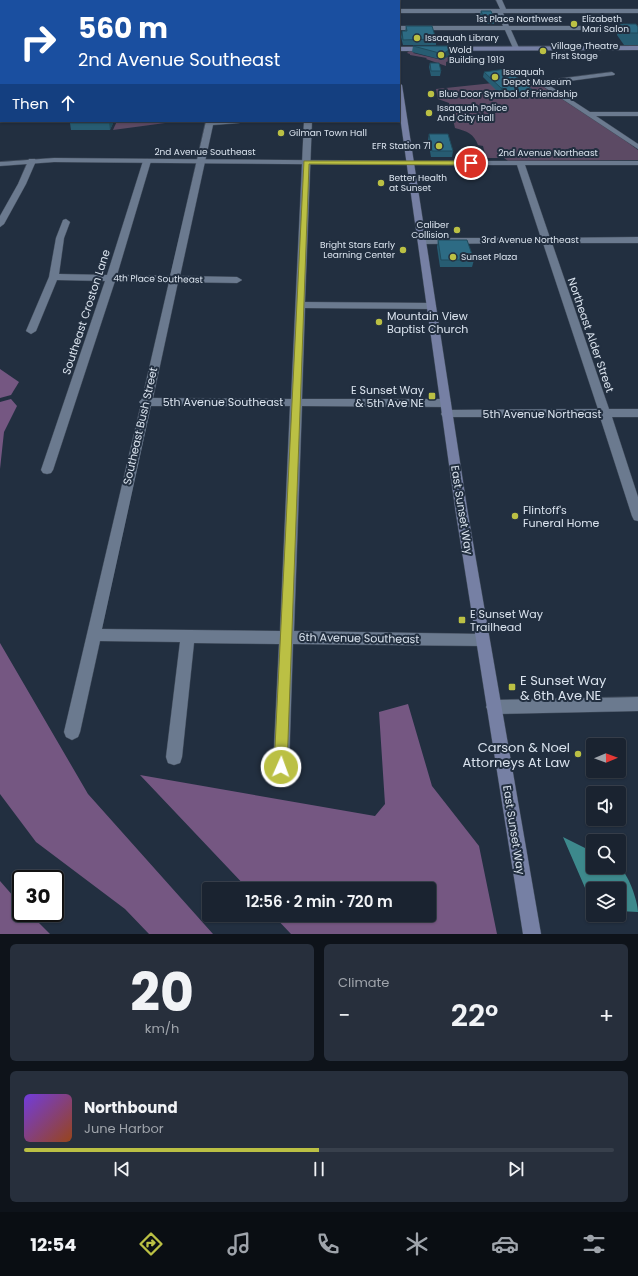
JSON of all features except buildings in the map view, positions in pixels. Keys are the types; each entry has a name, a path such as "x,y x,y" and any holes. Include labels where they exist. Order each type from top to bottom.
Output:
{"main road":[{"path":"400,49 638,48"},
{"name":"East Sunset Way","path":"400,99 482,640 532,934"}],"street":[{"path":"499,0 503,9 500,13 516,48"},
{"path":"400,11 638,11"},
{"name":"1st Place Northwest","path":"400,28 638,28"},
{"path":"612,74 541,83 638,147"},
{"path":"589,114 638,114"},
{"name":"Southeast Bush Street","path":"72,732 209,122"},
{"path":"281,767 295,402 308,122"},
{"path":"624,137 638,137"},
{"path":"0,224 22,184 32,161"},
{"name":"2nd Avenue Southeast","path":"0,164 32,161 410,163"},
{"name":"Southeast Croston Lane","path":"46,470 111,278 147,161"},
{"name":"2nd Avenue Northeast","path":"410,163 635,163"},
{"name":"Northeast Alder Street","path":"520,163 638,516"},
{"path":"635,163 638,173"},
{"path":"31,331 54,278 60,238 66,222"},
{"name":"3rd Avenue Northeast","path":"422,241 638,240"},
{"name":"4th Place Southeast","path":"54,278 174,278 237,280"},
{"path":"300,305 431,306"},
{"name":"5th Avenue Southeast","path":"146,402 295,402 446,409"},
{"name":"5th Avenue Northeast","path":"446,409 605,414 638,413"},
{"name":"6th Avenue Southeast","path":"93,635 482,640"},
{"path":"174,757 188,636"},
{"path":"494,707 638,704"}],"shaded area":[{"path":"409,51 415,51 413,53 442,60 447,57 464,57 466,61 449,61 446,62 446,66 426,59 427,58 410,55 407,53"},
{"path":"531,79 615,133 638,150 638,160 508,161 504,158 486,158 483,146 478,145 470,134 455,128 449,103 438,99 436,89"},
{"path":"117,122 173,122 113,130"},
{"path":"0,369 19,382 11,395 0,398"},
{"path":"11,399 17,406 4,432 0,469 0,402"},
{"path":"0,643 88,794 213,934 149,934 125,909 36,842 0,794"},
{"path":"408,704 432,786 479,846 497,934 291,934 280,922 436,922 436,882 241,882 140,775 375,816 385,804 379,712"},
{"path":"563,837 586,848 586,874 625,874 632,887 638,912 626,911 626,882 586,882 586,890"},
{"path":"0,881 12,895 12,922 38,922 50,934 0,934"}],"place":[{"name":"Elizabeth Mari Salon","path":"574,24"},
{"name":"Issaquah Library","path":"417,38"},
{"name":"Village Theatre First Stage","path":"543,51"},
{"name":"Wold Building 1919","path":"441,55"},
{"name":"Issaquah Depot Museum","path":"495,77"},
{"name":"Blue Door Symbol of Friendship","path":"431,94"},
{"name":"Issaquah Police And City Hall","path":"429,113"},
{"name":"Gilman Town Hall","path":"281,133"},
{"name":"EFR Station 71","path":"439,146"},
{"name":"Better Health at Sunset","path":"381,183"},
{"name":"Caliber Collision","path":"457,230"},
{"name":"Bright Stars Early Learning Center","path":"403,250"},
{"name":"Sunset Plaza","path":"453,257"},
{"name":"Mountain View Baptist Church","path":"379,322"},
{"name":"E Sunset Way & 5th Ave NE","path":"432,396"},
{"name":"Flintoff's Funeral Home","path":"515,516"},
{"name":"E Sunset Way Trailhead","path":"462,620"},
{"name":"E Sunset Way & 6th Ave NE","path":"512,687"},
{"name":"Carson & Noel Attorneys At Law","path":"578,754"}],"route":[{"path":"281,767 306,162 471,163"}]}
